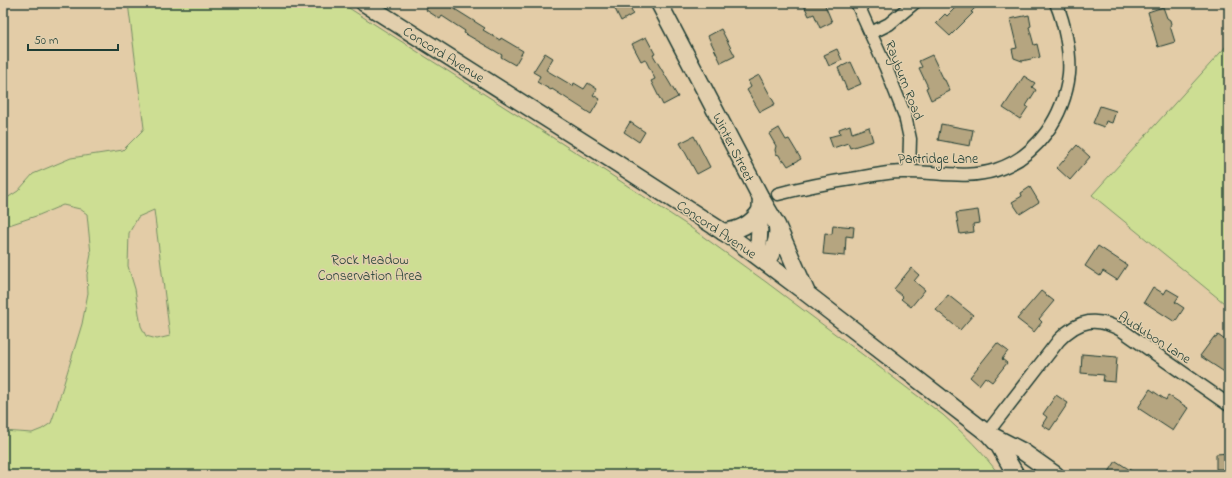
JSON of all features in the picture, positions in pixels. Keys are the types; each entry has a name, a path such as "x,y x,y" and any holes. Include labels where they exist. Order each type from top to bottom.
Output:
{"main road":[{"name":"Concord Avenue","path":"364,3 723,232 806,293 987,433 1018,448 1056,475"},
{"name":"Winter Street","path":"660,3 760,205 777,225 806,293"},
{"path":"723,232 744,227 755,219 760,205"},
{"path":"760,205 762,260"},
{"path":"762,260 776,243 778,230 777,225"},
{"path":"987,433 999,446 1016,475"}],"street":[{"name":"Rayburn Road","path":"857,3 906,116 910,139 909,172"},
{"path":"871,33 889,24 914,3"},
{"name":"Partridge Lane","path":"778,194 849,179 895,172 961,175 986,172 1011,163 1024,155 1040,142 1052,125 1061,107 1069,74 1069,59 1066,38 1056,3"},
{"name":"Audubon Lane","path":"987,433 1059,340 1070,329 1081,323 1088,322 1107,323 1123,331 1229,405"}],"green space":[{"name":"Rock Meadow Conservation Area","path":"128,3 341,3 687,225 766,282 943,415 973,444 999,475 3,475 3,431 32,433 51,423 82,324 88,293 87,275 91,254 87,214 80,209 63,205 3,227 3,198 7,198 18,191 33,174 71,158 123,150 144,128","holes":["154,210 170,336 157,339 146,336 141,326 135,289 128,266 129,233 138,217"]},
{"path":"1229,43 1229,307 1092,195"}],"building":[{"path":"430,3 445,3 485,28 483,30 500,40 501,38 523,51 515,65 501,57 502,55 464,33 465,31 442,16 440,19 426,10"},
{"path":"612,3 628,3 633,14 621,21"},
{"path":"803,3 824,3 832,22 820,28 814,14 809,16"},
{"path":"960,3 969,3 975,8 971,12 973,13 950,36 936,23 945,14 947,16"},
{"path":"1163,7 1167,18 1170,20 1170,26 1175,42 1158,47 1148,12"},
{"path":"1029,15 1031,26 1029,27 1034,45 1037,44 1040,57 1022,61 1014,58 1012,49 1017,48 1010,19"},
{"path":"721,29 735,56 721,63 708,36"},
{"path":"646,37 655,54 653,55 678,97 663,105 651,81 655,79 645,59 641,61 632,44"},
{"path":"837,49 842,60 829,66 824,55"},
{"path":"545,53 553,58 546,70 573,86 574,83 584,89 588,83 597,89 593,95 600,99 591,114 552,89 551,90 537,82 540,76 533,72"},
{"path":"932,55 950,91 931,100 926,88 928,87 919,68 922,67 919,61"},
{"path":"851,62 861,84 847,90 838,68"},
{"path":"759,75 775,104 760,112 747,90 751,87 748,81"},
{"path":"1024,76 1035,83 1032,87 1036,90 1026,106 1028,107 1020,119 1003,108"},
{"path":"1100,106 1116,111 1112,123 1106,121 1104,127 1093,123"},
{"path":"630,122 645,132 639,142 624,132"},
{"path":"941,124 973,130 970,146 938,140"},
{"path":"850,125 852,133 869,127 873,141 850,148 848,143 833,148 829,137 840,134 839,129"},
{"path":"779,128 786,140 789,139 801,159 788,166 784,160 782,161 779,155 776,154 776,146 769,134"},
{"path":"694,136 710,167 697,174 680,143"},
{"path":"1077,145 1090,157 1070,180 1057,168"},
{"path":"1030,187 1039,202 1020,214 1012,202 1022,196 1021,193"},
{"path":"978,210 980,223 973,224 974,232 960,234 956,213"},
{"path":"833,225 854,227 853,237 846,236 845,256 823,254 825,233 832,234"},
{"path":"1098,246 1127,265 1117,280 1103,271 1100,276 1085,266"},
{"path":"911,268 919,275 914,281 925,290 911,307 901,299 903,297 894,289"},
{"path":"1153,287 1164,294 1167,289 1179,296 1175,302 1184,308 1175,322 1144,302"},
{"path":"1041,291 1054,301 1039,319 1042,322 1034,332 1017,319"},
{"path":"948,295 973,315 960,330 936,310"},
{"path":"1218,335 1229,343 1229,375 1200,356 1214,337 1216,338"},
{"path":"997,343 1008,351 1002,359 1007,363 992,382 985,377 979,385 970,377"},
{"path":"1082,354 1117,357 1115,382 1103,381 1104,375 1081,373"},
{"path":"1150,389 1166,400 1168,395 1188,408 1173,431 1138,408"},
{"path":"1056,395 1068,403 1050,430 1042,425 1047,417 1043,414"},
{"path":"1229,453 1229,469 1216,469 1216,454"},
{"path":"1116,461 1138,475 1107,475"}]}
